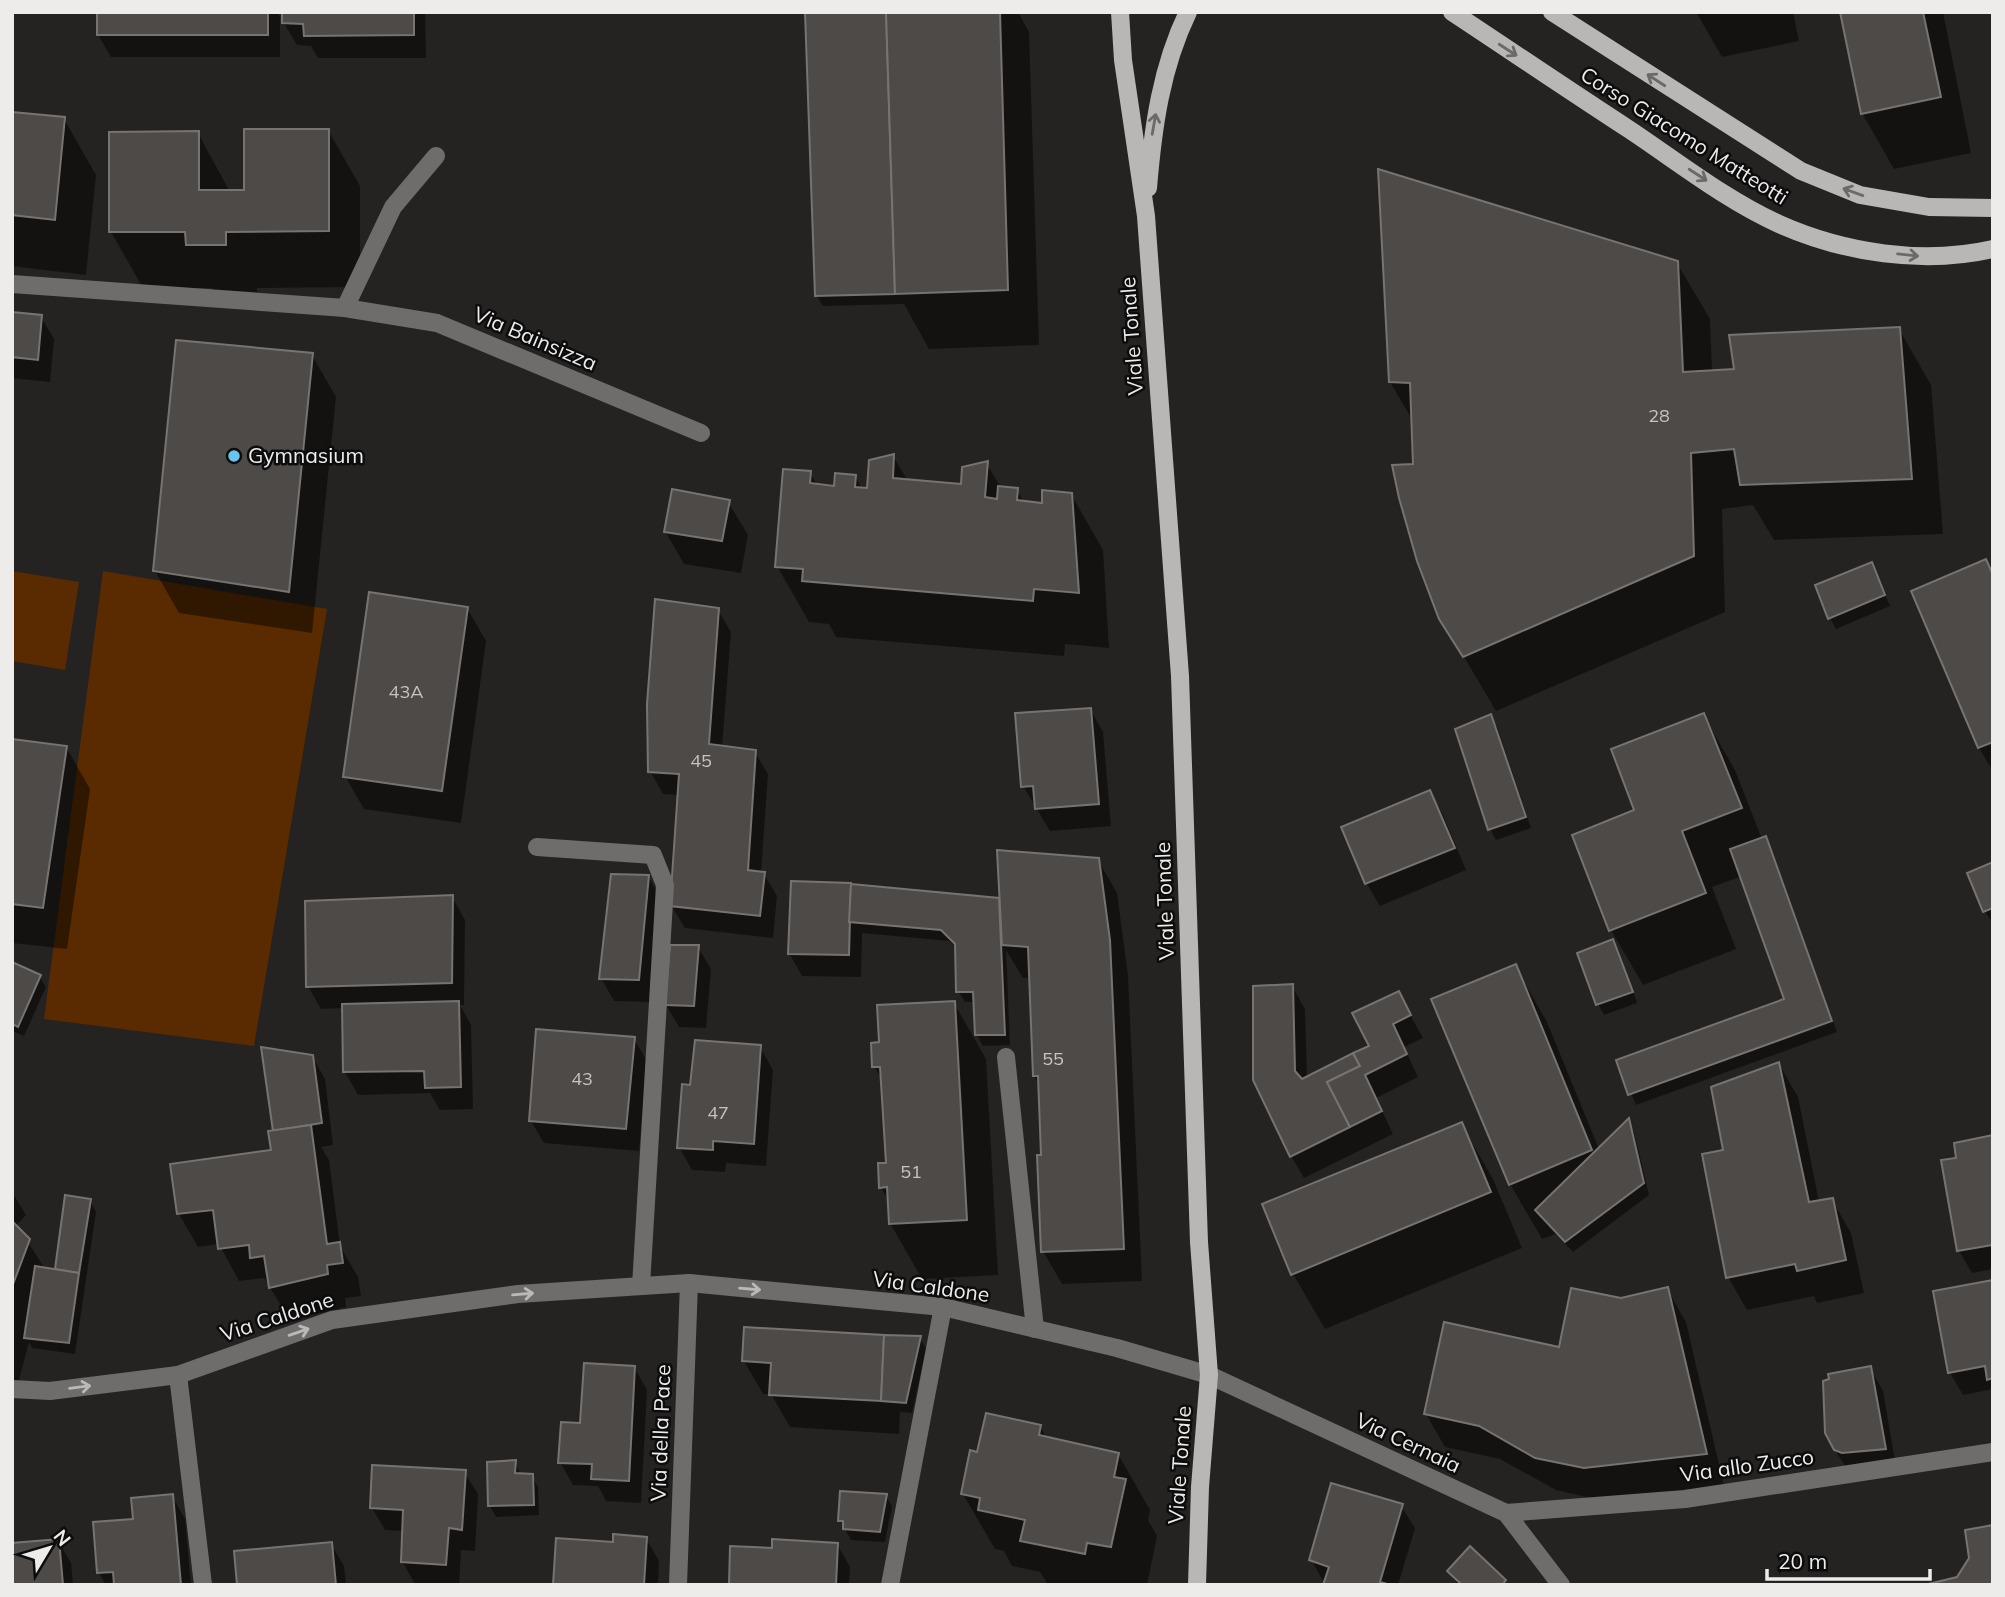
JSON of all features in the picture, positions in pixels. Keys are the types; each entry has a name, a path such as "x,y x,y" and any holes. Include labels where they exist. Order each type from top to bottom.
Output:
{"main road":[{"name":"Viale Tonale","path":"1121,12 1123,60 1146,216 1180,676 1199,1242 1209,1376 1200,1487 1197,1585"},
{"name":"Viale Tonale","path":"1146,216 1152,138 1161,88 1176,38 1188,12"},
{"name":"Corso Giacomo Matteotti","path":"1451,12 1729,195 1779,223 1830,242 1880,252 1926,257 1975,254 1993,249"},
{"name":"Corso Giacomo Matteotti","path":"1552,12 1801,172 1860,195 1929,207 1993,208"}],"street":[{"path":"345,308 393,207 436,156"},
{"name":"Via Bainsizza","path":"12,284 345,308 438,323 701,433"},
{"path":"537,847 653,855 665,885 641,1286"},
{"path":"1006,1057 1035,1329"},
{"name":"Via Caldone","path":"12,1389 50,1391 178,1374 332,1320 518,1294 689,1283 943,1307 1116,1348 1209,1376"},
{"name":"Via della Pace","path":"678,1585 689,1283"},
{"path":"890,1585 943,1307"},
{"path":"178,1374 203,1585"},
{"name":"Via Cernaia","path":"1209,1376 1506,1513 1561,1585"},
{"name":"Via allo Zucco","path":"1506,1513 1685,1499 1993,1452"}],"shaded area":[{"path":"12,571 79,582 65,670 12,661"},
{"path":"103,571 327,609 254,1046 44,1019"}],"building":[{"path":"97,12 268,12 268,35 97,35"},
{"path":"282,12 414,12 414,35 304,36 303,24 282,23"},
{"path":"805,12 886,12 895,294 815,296"},
{"path":"886,12 1000,12 1008,290 895,294"},
{"path":"1840,12 1923,12 1941,97 1861,114"},
{"path":"12,112 65,117 55,220 12,215"},
{"path":"244,129 329,129 329,231 226,232 226,245 186,245 185,232 109,232 109,132 199,131 199,190 244,190"},
{"path":"1378,169 1678,261 1683,372 1734,369 1729,335 1900,327 1912,479 1740,485 1734,449 1691,453 1694,556 1463,657 1439,619 1417,561 1392,465 1413,464 1410,383 1389,382"},
{"path":"12,312 42,315 38,360 12,357"},
{"name":"Gymnasium","path":"176,340 313,353 289,592 153,571"},
{"path":"894,454 893,478 961,484 962,467 988,461 985,497 997,499 998,486 1018,488 1017,500 1042,503 1042,490 1072,493 1079,593 1034,589 1033,601 802,581 803,569 775,567 783,469 811,471 810,483 834,486 835,473 856,475 855,487 867,488 869,460"},
{"path":"672,489 730,500 722,541 664,532"},
{"path":"1986,559 1993,575 1993,742 1978,748 1911,591"},
{"path":"1872,562 1885,595 1828,619 1815,585"},
{"path":"369,592 468,607 442,791 343,777"},
{"path":"655,599 719,608 709,744 756,750 748,870 765,872 760,916 670,906 679,774 648,772 647,704"},
{"path":"1091,708 1099,804 1035,809 1033,786 1021,787 1015,713"},
{"path":"1704,713 1742,808 1682,831 1706,893 1609,931 1572,835 1634,810 1611,749"},
{"path":"1491,714 1526,817 1488,830 1455,729"},
{"path":"12,739 67,746 43,908 12,904"},
{"path":"1430,790 1455,848 1365,884 1341,827"},
{"path":"1766,836 1832,1021 1628,1095 1616,1060 1784,999 1730,849"},
{"path":"997,850 1099,858 1110,940 1124,1249 1041,1252 1037,1155 1041,1155 1038,1076 1033,1076 1028,947 1002,945"},
{"path":"1993,862 1993,908 1983,912 1967,873"},
{"path":"611,874 649,875 639,980 599,979"},
{"path":"791,881 851,883 849,955 788,954"},
{"path":"851,884 999,898 1005,1035 975,1035 973,992 956,992 955,944 941,930 849,922"},
{"path":"453,895 452,983 306,987 305,901"},
{"path":"1613,939 1633,992 1596,1005 1577,953"},
{"path":"670,945 699,945 694,1006 665,1005"},
{"path":"12,962 41,975 18,1027 12,1024"},
{"path":"1516,964 1592,1150 1509,1185 1431,999"},
{"path":"1293,984 1295,1071 1302,1079 1353,1053 1360,1066 1327,1082 1350,1127 1290,1157 1253,1080 1253,986"},
{"path":"1399,991 1411,1015 1393,1024 1407,1054 1365,1075 1382,1111 1350,1127 1327,1082 1360,1066 1353,1053 1369,1046 1352,1013"},
{"path":"459,1001 461,1087 425,1088 424,1071 343,1072 342,1004"},
{"path":"955,1001 967,1220 889,1224 887,1187 879,1188 878,1163 886,1163 880,1067 872,1067 871,1043 879,1042 877,1005"},
{"path":"536,1029 635,1037 626,1129 529,1121"},
{"path":"695,1040 761,1045 754,1144 713,1141 713,1150 677,1148 682,1084 690,1085"},
{"path":"261,1047 313,1055 322,1123 273,1131"},
{"path":"1779,1062 1809,1202 1833,1198 1846,1260 1797,1271 1795,1264 1726,1278 1702,1154 1723,1150 1711,1087"},
{"path":"1629,1118 1644,1183 1565,1242 1535,1210"},
{"path":"1462,1122 1491,1192 1291,1275 1262,1204"},
{"path":"311,1125 327,1244 340,1242 343,1263 327,1265 328,1274 269,1288 264,1256 250,1258 249,1245 218,1249 213,1210 177,1214 170,1164 271,1150 268,1131"},
{"path":"1993,1135 1993,1245 1957,1251 1941,1160 1956,1158 1954,1143"},
{"path":"65,1195 91,1199 79,1273 55,1269"},
{"path":"12,1221 30,1239 12,1287"},
{"path":"35,1266 79,1273 69,1343 24,1338"},
{"path":"1993,1280 1993,1378 1987,1380 1985,1366 1948,1373 1933,1291"},
{"path":"1668,1287 1707,1454 1584,1468 1535,1458 1479,1426 1424,1414 1444,1322 1559,1347 1571,1288 1621,1298"},
{"path":"744,1327 884,1335 881,1401 769,1395 771,1363 742,1361"},
{"path":"884,1335 921,1336 906,1403 881,1401"},
{"path":"584,1363 635,1366 629,1481 591,1479 592,1464 558,1463 561,1422 580,1423"},
{"path":"1871,1366 1886,1449 1842,1453 1834,1450 1825,1433 1823,1381 1829,1379 1828,1374"},
{"path":"986,1413 1041,1425 1039,1435 1119,1453 1114,1477 1126,1479 1111,1547 1087,1543 1085,1554 1020,1541 1025,1520 978,1510 980,1498 961,1494 970,1450 977,1452"},
{"path":"516,1460 515,1473 533,1474 534,1505 488,1506 487,1462"},
{"path":"372,1465 466,1470 462,1530 449,1528 446,1565 401,1562 403,1510 370,1508"},
{"path":"1331,1483 1403,1504 1380,1582 1391,1585 1323,1585 1329,1567 1309,1560"},
{"path":"840,1491 887,1494 880,1532 843,1529 843,1521 838,1521"},
{"path":"173,1494 181,1585 114,1585 113,1572 97,1573 93,1522 133,1519 131,1498"},
{"path":"1993,1525 1993,1585 1924,1585 1957,1577 1969,1558 1965,1530"},
{"path":"613,1534 647,1537 644,1585 553,1585 556,1538 613,1542"},
{"path":"59,1539 63,1585 12,1585 12,1543"},
{"path":"772,1539 838,1543 836,1585 729,1585 730,1546 772,1548"},
{"path":"332,1542 336,1585 237,1585 234,1551"},
{"path":"1470,1546 1506,1580 1502,1585 1462,1585 1447,1571"}],"place":[{"name":"Gymnasium","path":"234,456"}]}
